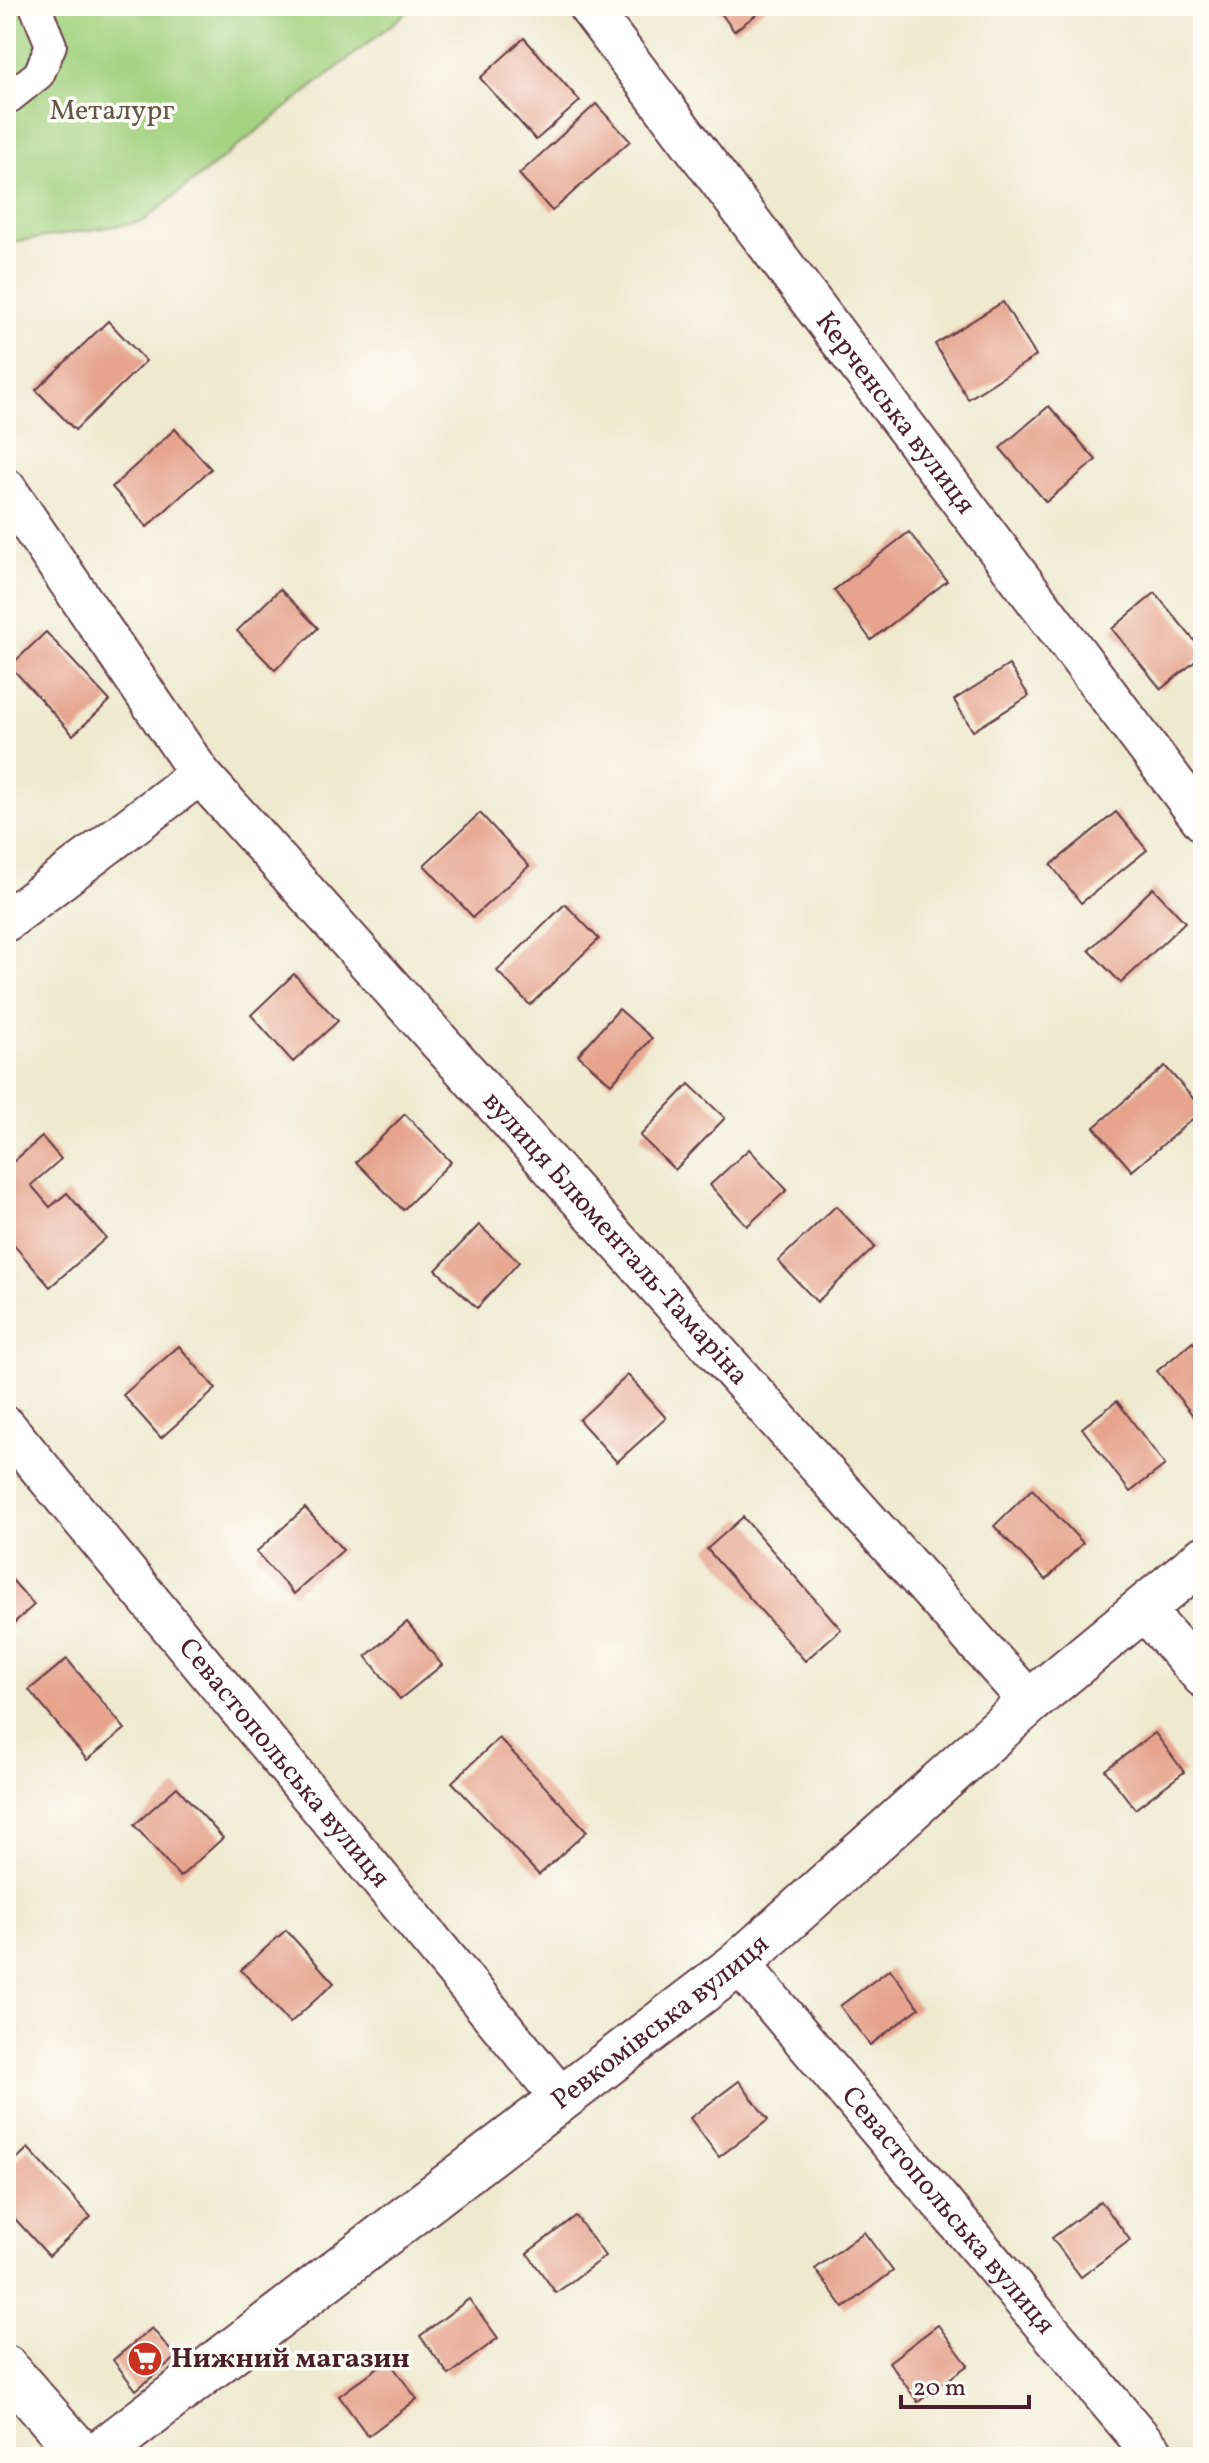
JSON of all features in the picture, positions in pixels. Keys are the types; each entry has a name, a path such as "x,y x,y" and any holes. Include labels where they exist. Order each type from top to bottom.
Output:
{"street":[{"path":"6,97 39,74 51,45 35,6"},
{"name":"Керченська вулиця","path":"588,6 1203,821"},
{"name":"вулиця Блюменталь-Тамаріна","path":"6,489 200,774 1030,1702"},
{"path":"6,921 200,774"},
{"name":"Севастопольська вулиця","path":"6,1427 562,2099"},
{"name":"Ревкомівська вулиця","path":"94,2457 739,1963 1030,1702 1203,1559"},
{"path":"1143,1609 1203,1677"},
{"name":"Севастопольська вулиця","path":"739,1963 1156,2457"},
{"path":"6,2368 84,2457"}],"green space":[{"name":"Металург","path":"6,6 415,6 142,222 6,243"}],"building":[{"path":"716,6 768,6 734,31"},
{"path":"524,38 580,101 536,140 480,78"},
{"path":"596,104 630,141 552,211 519,174"},
{"path":"1003,302 1036,356 968,399 935,344"},
{"path":"108,321 146,361 75,430 36,390"},
{"path":"1049,406 1096,460 1046,502 1000,448"},
{"path":"175,429 211,469 147,527 112,487"},
{"path":"909,532 947,581 871,640 834,590"},
{"path":"280,589 318,628 275,670 237,631"},
{"path":"1155,593 1203,651 1203,655 1161,689 1112,629"},
{"path":"46,632 110,701 73,735 10,666"},
{"path":"1009,665 1029,696 973,731 954,700"},
{"path":"1116,812 1147,850 1081,903 1051,865"},
{"path":"480,813 529,866 473,917 424,865"},
{"path":"1153,888 1185,922 1121,983 1089,950"},
{"path":"565,904 599,939 530,1005 497,971"},
{"path":"294,974 338,1021 293,1062 251,1015"},
{"path":"619,1009 652,1038 611,1084 578,1055"},
{"path":"1165,1066 1203,1110 1132,1171 1094,1127"},
{"path":"689,1084 725,1118 675,1170 640,1136"},
{"path":"405,1114 451,1162 403,1210 356,1162"},
{"path":"42,1137 61,1159 31,1185 50,1207 67,1193 106,1238 50,1287 6,1236 6,1168"},
{"path":"749,1149 787,1190 747,1226 710,1185"},
{"path":"836,1206 875,1247 817,1302 778,1261"},
{"path":"479,1225 519,1262 477,1308 436,1270"},
{"path":"1193,1342 1203,1354 1203,1428 1157,1371"},
{"path":"179,1346 216,1389 161,1438 123,1395"},
{"path":"628,1375 666,1418 617,1462 579,1420"},
{"path":"1117,1401 1165,1465 1130,1492 1082,1428"},
{"path":"1032,1489 1083,1543 1046,1580 994,1526"},
{"path":"305,1508 343,1550 294,1594 256,1552"},
{"path":"743,1517 841,1629 805,1661 707,1549"},
{"path":"6,1573 34,1605 6,1630"},
{"path":"407,1622 442,1665 400,1699 366,1656"},
{"path":"67,1659 125,1729 87,1760 29,1690"},
{"path":"1155,1733 1184,1772 1135,1809 1105,1770"},
{"path":"499,1738 587,1831 539,1875 452,1782"},
{"path":"177,1787 223,1838 180,1877 134,1825"},
{"path":"286,1930 334,1983 290,2023 241,1970"},
{"path":"890,1969 919,2008 870,2045 840,2006"},
{"path":"739,2081 768,2120 719,2157 690,2118"},
{"path":"28,2148 91,2217 49,2256 6,2209 6,2169"},
{"path":"1101,2201 1130,2240 1081,2277 1052,2238"},
{"path":"576,2216 605,2256 556,2293 527,2253"},
{"path":"864,2232 893,2271 844,2308 815,2269"},
{"path":"469,2299 498,2338 449,2375 420,2336"},
{"path":"938,2325 968,2365 918,2402 889,2362"},
{"name":"Нижний магазин","path":"152,2328 176,2357 136,2390 113,2360"},
{"path":"388,2360 417,2399 368,2436 339,2396"}],"place":[{"name":"Нижний магазин","path":"145,2359"}]}
